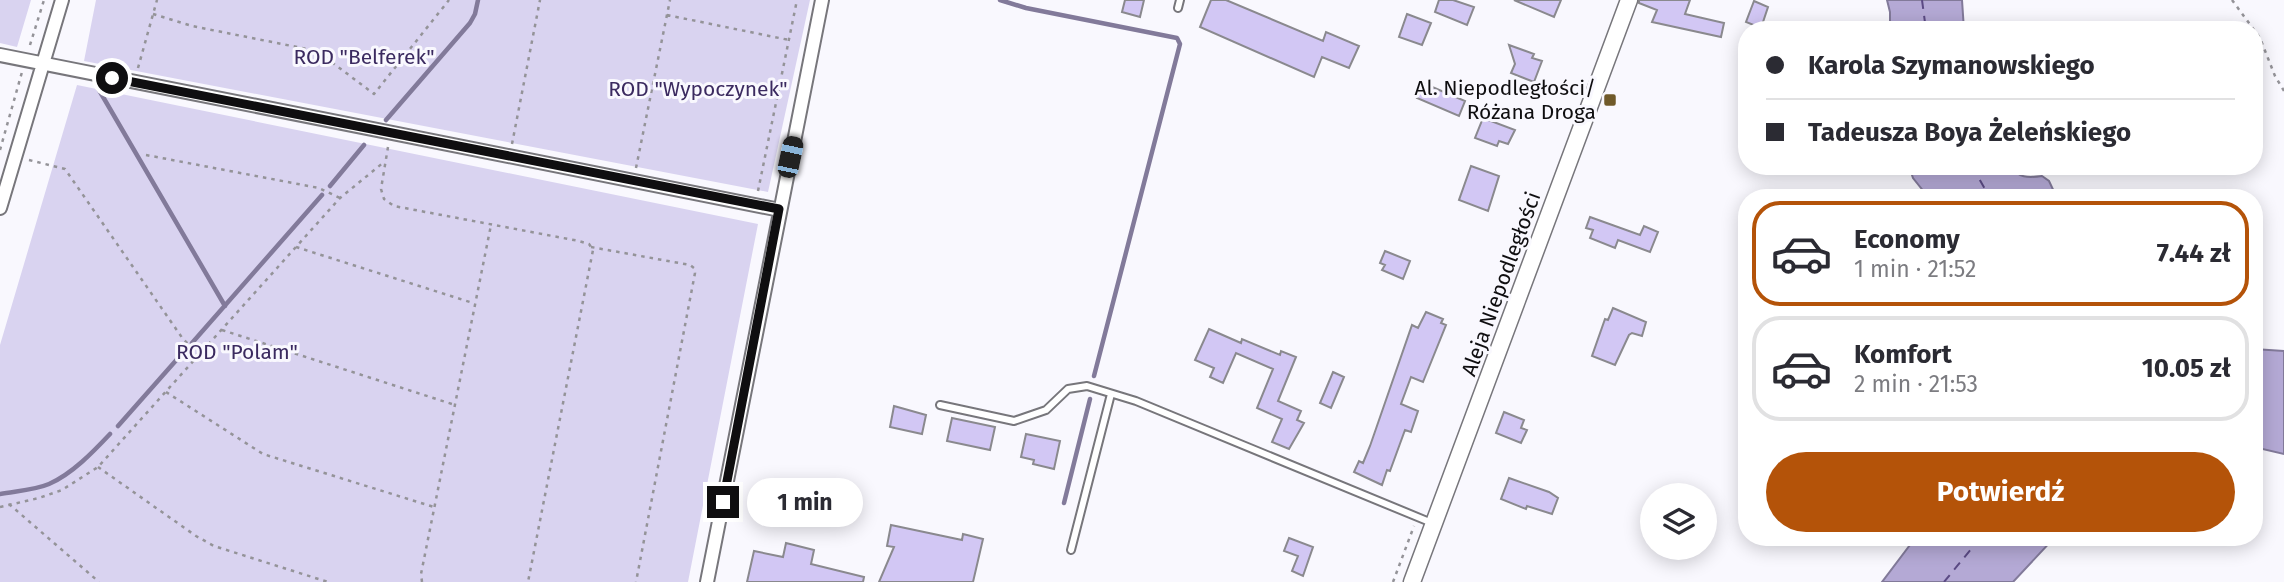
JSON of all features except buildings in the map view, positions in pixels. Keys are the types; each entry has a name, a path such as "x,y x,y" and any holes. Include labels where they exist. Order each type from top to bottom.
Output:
{"street":[{"path":"0,208 62,0"},
{"path":"707,582 822,0"},
{"name":"Aleja Niepodległości","path":"1412,582 1629,0"},
{"path":"0,55 779,209"}],"lane":[{"path":"940,405 1014,421 1046,410 1068,389 1087,386 1136,401 1434,524"},
{"path":"1071,550 1111,394"}],"path":[{"path":"137,72 157,0"},
{"path":"153,14 192,26 317,51 374,94 449,0"},
{"path":"512,144 540,0"},
{"path":"636,168 670,0"},
{"path":"758,190 797,0"},
{"path":"2232,0 2247,21"},
{"path":"667,15 789,40"},
{"path":"2263,45 2284,91"},
{"path":"387,148 381,189 384,199 394,205 579,240 591,247 690,265 694,268 636,582"},
{"path":"146,155 319,188 340,198"},
{"path":"15,157 65,169 183,339 199,355"},
{"path":"0,507 62,490 98,467 340,198 384,162"},
{"path":"422,582 421,574 491,224"},
{"path":"296,247 474,303"},
{"path":"528,582 594,258 591,247"},
{"path":"222,330 455,405"},
{"path":"166,392 263,454 435,507"},
{"path":"98,467 196,536 215,546 328,582"},
{"path":"9,504 99,582"}],"green space":[{"path":"0,0 31,0 17,47 0,43"},
{"name":"ROD \"Wypoczynek\"","path":"96,0 810,0 768,192 84,61"},
{"name":"ROD \"Polam\"","path":"77,85 758,224 688,582 0,582 0,345"}],"shaded area":[{"path":"1887,0 1962,0 1963,21 1890,21"},
{"path":"1912,175 2042,176 2049,181 2053,189 1922,189"},
{"path":"2263,350 2284,351 2284,454 2263,449"},
{"path":"1909,546 2047,546 2013,582 1882,582"}],"waterway":[{"path":"386,120 470,23 478,0"},
{"path":"1000,0 1026,8 1177,38 1180,44 1094,376"},
{"path":"99,90 225,306"},
{"path":"330,186 364,145"},
{"path":"192,343 322,195"},
{"path":"118,426 187,348"},
{"path":"1064,503 1090,399"},
{"path":"0,494 38,488 58,480 82,462 110,434"}],"ferry route":[{"path":"1922,0 1925,21"},
{"path":"1977,175 1985,189"},
{"path":"1944,582 1974,546"}],"place":[{"name":"Al. Niepodległości/ Różana Droga","path":"1610,100"}],"route":[{"path":"112,78 779,209 723,502"}],"park label":[{"name":"ROD \"Belferek\"","path":"364,57"}]}
